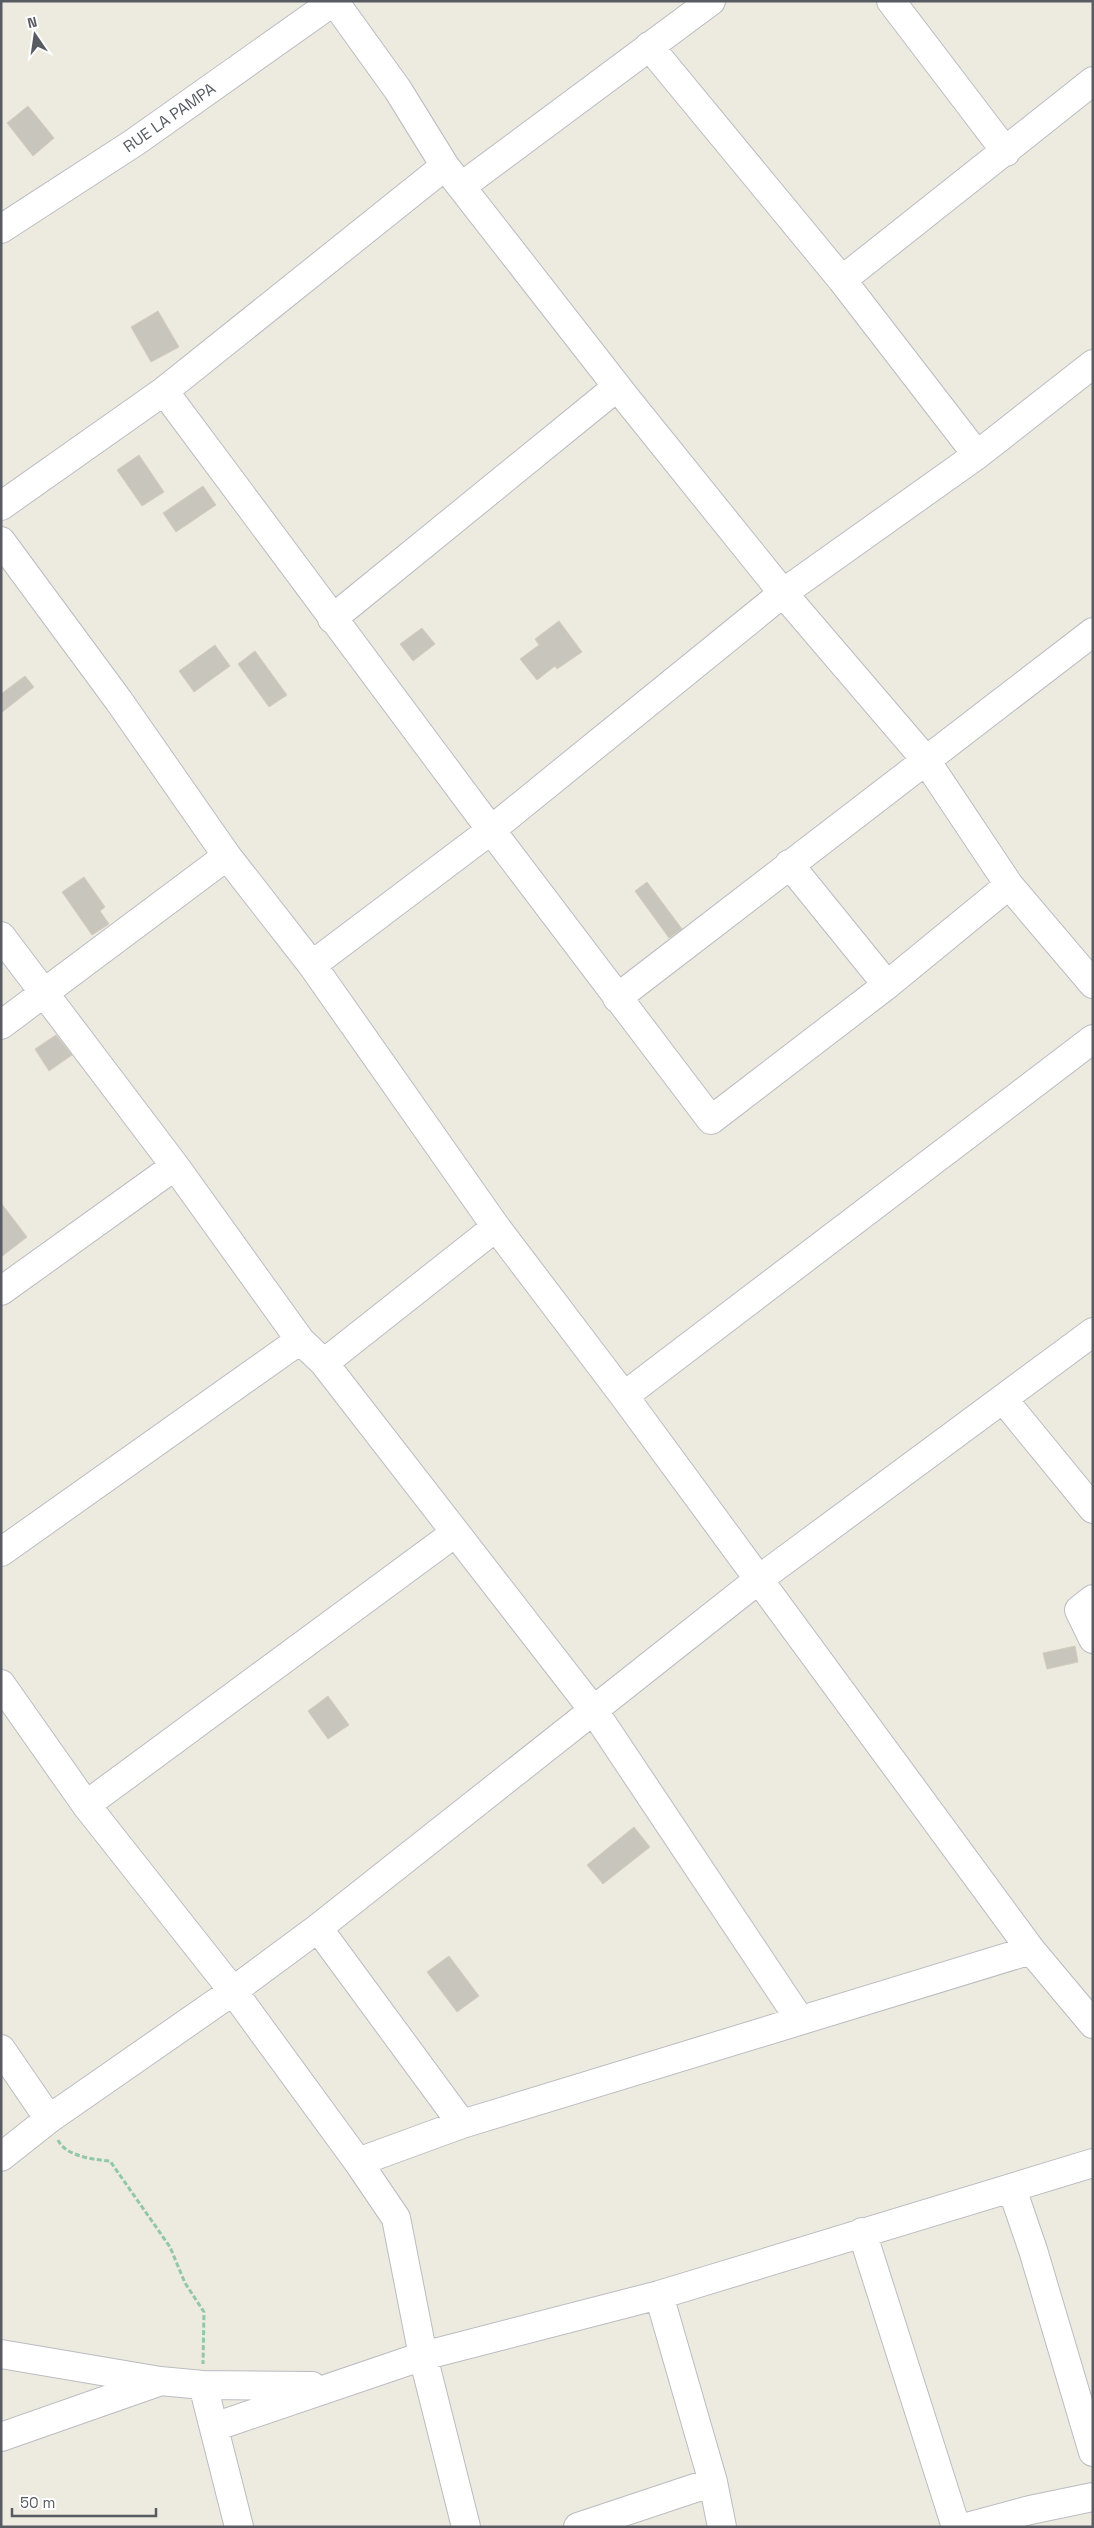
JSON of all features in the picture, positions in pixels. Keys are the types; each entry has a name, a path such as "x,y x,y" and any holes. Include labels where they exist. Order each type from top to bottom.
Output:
{"street":[{"path":"334,1 398,90 454,176 617,387 783,593 926,759 1009,885 1093,984"},
{"name":"RUE LA PAMPA","path":"1,229 135,142 334,1"},
{"path":"1,506 164,391 454,176 649,46 711,1"},
{"path":"891,1 1006,152"},
{"path":"649,46 842,280 978,455"},
{"path":"842,280 1006,152 1093,81"},
{"path":"312,965 491,830 783,593 978,455 1093,364"},
{"path":"332,619 617,387"},
{"path":"164,391 332,619 711,1120 888,985 1009,885"},
{"path":"1,541 119,701 227,856 312,965 496,1227 624,1396 1031,1950 1093,2024"},
{"path":"617,998 1093,632"},
{"path":"1,1025 227,856"},
{"path":"789,864 888,985"},
{"path":"1,936 175,1166 300,1340 324,1363 594,1711 800,2020"},
{"path":"624,1396 1093,1039"},
{"path":"1,1291 175,1166"},
{"path":"324,1363 496,1227"},
{"path":"1,2157 49,2119 233,1991 318,1928 758,1580 1093,1332"},
{"path":"1,1552 300,1340"},
{"path":"1003,1399 1093,1509"},
{"path":"86,1804 455,1533"},
{"path":"1093,1599 1079,1610 1093,1639"},
{"path":"1,1684 86,1804 233,1991 358,2162 396,2218 423,2356 466,2527"},
{"path":"318,1928 462,2124"},
{"path":"358,2162 462,2124 1031,1950"},
{"path":"1,2048 49,2119"},
{"path":"214,2427 423,2356 659,2294 1093,2163"},
{"path":"1012,2188 1033,2250 1093,2452"},
{"path":"862,2232 956,2527"},
{"path":"659,2294 713,2482 722,2527"},
{"path":"1,2354 160,2381 203,2385 333,2386"},
{"path":"1,2437 160,2381"},
{"path":"203,2385 239,2527"},
{"path":"578,2527 713,2482"},
{"path":"967,2527 1030,2510 1093,2497"}],"path":[{"path":"49,2119 60,2145 88,2159 110,2161 170,2247 185,2283 204,2312 203,2385"}],"building":[{"path":"28,106 54,138 33,156 7,123"},
{"path":"158,311 179,347 151,362 131,327"},
{"path":"139,455 164,492 142,506 117,470"},
{"path":"203,486 216,505 176,532 163,513"},
{"path":"559,621 582,652 557,669 555,666 537,680 520,659 539,645 535,639"},
{"path":"422,628 435,644 413,661 400,644"},
{"path":"215,645 230,666 194,692 179,671"},
{"path":"255,651 287,695 269,707 238,664"},
{"path":"25,676 34,687 1,713 1,694"},
{"path":"84,877 105,907 100,911 109,924 92,935 62,892"},
{"path":"647,882 682,929 669,938 635,891"},
{"path":"56,1035 72,1055 49,1071 35,1049"},
{"path":"1,1203 27,1237 1,1257"},
{"path":"1075,1646 1078,1662 1047,1669 1043,1653"},
{"path":"328,1696 349,1725 328,1739 308,1711"},
{"path":"634,1827 650,1847 603,1884 587,1865"},
{"path":"449,1956 479,1996 457,2012 427,1972"}]}
